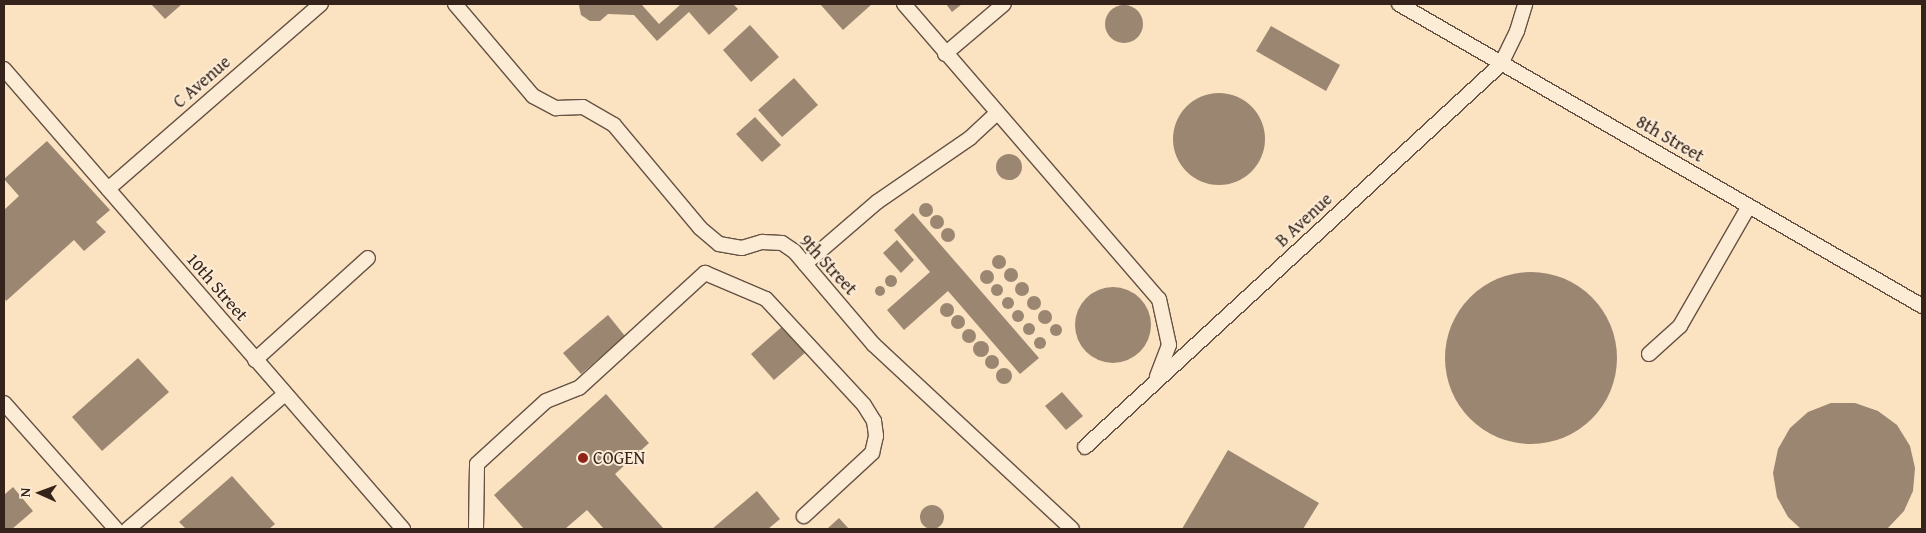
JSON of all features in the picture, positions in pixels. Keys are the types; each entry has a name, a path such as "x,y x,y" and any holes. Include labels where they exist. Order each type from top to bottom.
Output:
{"lane":[{"name":"C Avenue","path":"108,189 321,4"},
{"name":"9th Street","path":"455,4 533,96 556,108 583,107 614,125 700,228 719,244 742,248 762,242 782,243 805,264 874,346 1072,529"},
{"path":"904,4 945,54 1159,299 1169,344 1154,383"},
{"path":"945,54 1004,4"},
{"name":"8th Street","path":"1399,4 1922,306"},
{"name":"B Avenue","path":"1084,447 1501,64 1517,31 1525,4"},
{"name":"10th Street","path":"4,69 403,529"},
{"path":"805,264 877,202 970,138 997,113"},
{"path":"1649,354 1680,326 1748,206"},
{"path":"255,360 368,258"},
{"path":"476,529 478,464 546,401 579,388 705,273 766,299 864,405 874,421 876,436 872,453 804,516"},
{"path":"128,529 285,394"},
{"path":"4,403 116,529"}],"building":[{"path":"151,4 182,4 165,19"},
{"path":"681,4 733,4 738,9 709,35 689,12 657,41 634,15 608,14 600,21 590,21 581,15 579,5 642,5 659,24"},
{"path":"820,4 872,4 843,30"},
{"path":"946,4 962,4 952,12"},
{"path":"1124,5 1138,10 1143,24 1138,38 1124,43 1110,38 1105,24 1110,10"},
{"path":"750,25 779,57 751,82 723,50"},
{"path":"1271,26 1340,65 1326,91 1256,51"},
{"path":"794,78 818,105 782,137 758,110"},
{"path":"1219,93 1237,97 1251,107 1261,121 1265,139 1261,157 1251,171 1237,181 1219,185 1201,181 1187,171 1177,157 1173,139 1177,121 1187,107 1201,97"},
{"path":"755,117 781,145 762,162 736,134"},
{"path":"47,141 110,210 96,222 106,232 84,251 74,240 6,301 4,297 4,210 19,196 4,179"},
{"path":"1009,154 1018,158 1022,167 1018,176 1009,180 1000,176 996,167 1000,158"},
{"path":"926,203 931,205 933,210 931,215 926,217 921,215 919,210 921,205"},
{"path":"913,213 1039,358 1020,374 948,291 904,330 887,310 930,272 894,230"},
{"path":"937,215 942,217 944,222 942,227 937,229 932,227 930,222 932,217"},
{"path":"948,228 953,230 955,235 953,240 948,242 943,240 941,235 943,230"},
{"path":"897,240 914,260 901,273 883,253"},
{"path":"996,255 1002,255 1006,262 1002,269 996,269 992,265 992,259"},
{"path":"1008,268 1014,268 1018,275 1014,282 1008,282 1004,278 1004,272"},
{"path":"984,270 990,270 994,277 990,284 984,284 980,280 980,274"},
{"path":"1539,272 1556,275 1572,282 1586,291 1598,303 1614,333 1617,358 1616,375 1611,391 1598,413 1586,425 1556,441 1523,444 1506,441 1490,434 1476,425 1464,413 1448,383 1445,350 1448,333 1455,317 1464,303 1476,291 1506,275"},
{"path":"889,275 893,275 897,281 893,287 889,287 885,283 885,279"},
{"path":"1019,282 1025,282 1029,289 1025,296 1019,296 1015,292 1015,286"},
{"path":"995,284 999,284 1003,290 999,296 995,296 991,292 991,288"},
{"path":"878,286 882,286 885,291 884,295 878,296 875,293 875,289"},
{"path":"1113,287 1127,290 1140,298 1148,311 1151,325 1148,339 1140,352 1127,360 1113,363 1099,360 1086,352 1078,339 1075,325 1078,311 1086,298 1099,290"},
{"path":"1031,296 1037,296 1041,303 1037,310 1031,310 1027,306 1027,300"},
{"path":"1010,297 1013,298 1013,308 1006,309 1003,308 1002,301 1003,298"},
{"path":"947,303 952,305 954,310 952,315 947,317 942,315 940,310 942,305"},
{"path":"1016,310 1020,310 1024,316 1020,322 1016,322 1012,318 1012,314"},
{"path":"1042,310 1048,310 1052,317 1048,324 1042,324 1038,320 1038,314"},
{"path":"608,315 625,336 581,374 563,353"},
{"path":"955,315 961,315 965,322 961,329 955,329 951,325 951,319"},
{"path":"1027,323 1031,323 1035,329 1031,335 1027,335 1023,331 1023,327"},
{"path":"1058,324 1061,325 1061,335 1054,336 1051,335 1050,328 1051,325"},
{"path":"784,325 807,351 774,380 751,354"},
{"path":"966,329 972,329 976,336 972,343 966,343 962,339 962,333"},
{"path":"1042,337 1045,338 1045,348 1038,349 1035,348 1034,341 1035,338"},
{"path":"981,341 989,349 981,357 973,349"},
{"path":"989,355 995,355 999,362 995,369 989,369 985,365 985,359"},
{"path":"138,358 169,392 102,451 72,417"},
{"path":"1004,368 1010,370 1012,376 1010,382 1004,384 998,382 996,376 998,370"},
{"path":"1062,392 1083,416 1066,430 1045,406"},
{"name":"COGEN","path":"606,394 649,443 615,474 664,529 604,529 587,510 565,529 524,529 494,495"},
{"path":"1831,403 1855,403 1878,411 1897,425 1910,446 1915,468 1913,491 1904,511 1887,529 1801,529 1788,517 1777,497 1773,473 1778,449 1790,428 1808,412"},
{"path":"1228,450 1319,503 1303,529 1182,529"},
{"path":"232,476 275,524 269,529 186,529 179,522"},
{"path":"13,487 33,511 12,529 4,529 4,495"},
{"path":"757,491 780,519 768,529 712,529"},
{"path":"932,505 941,508 944,517 941,526 932,529 923,526 920,517 923,508"},
{"path":"839,518 849,529 827,529"}],"place":[{"name":"COGEN","path":"583,458"}]}
